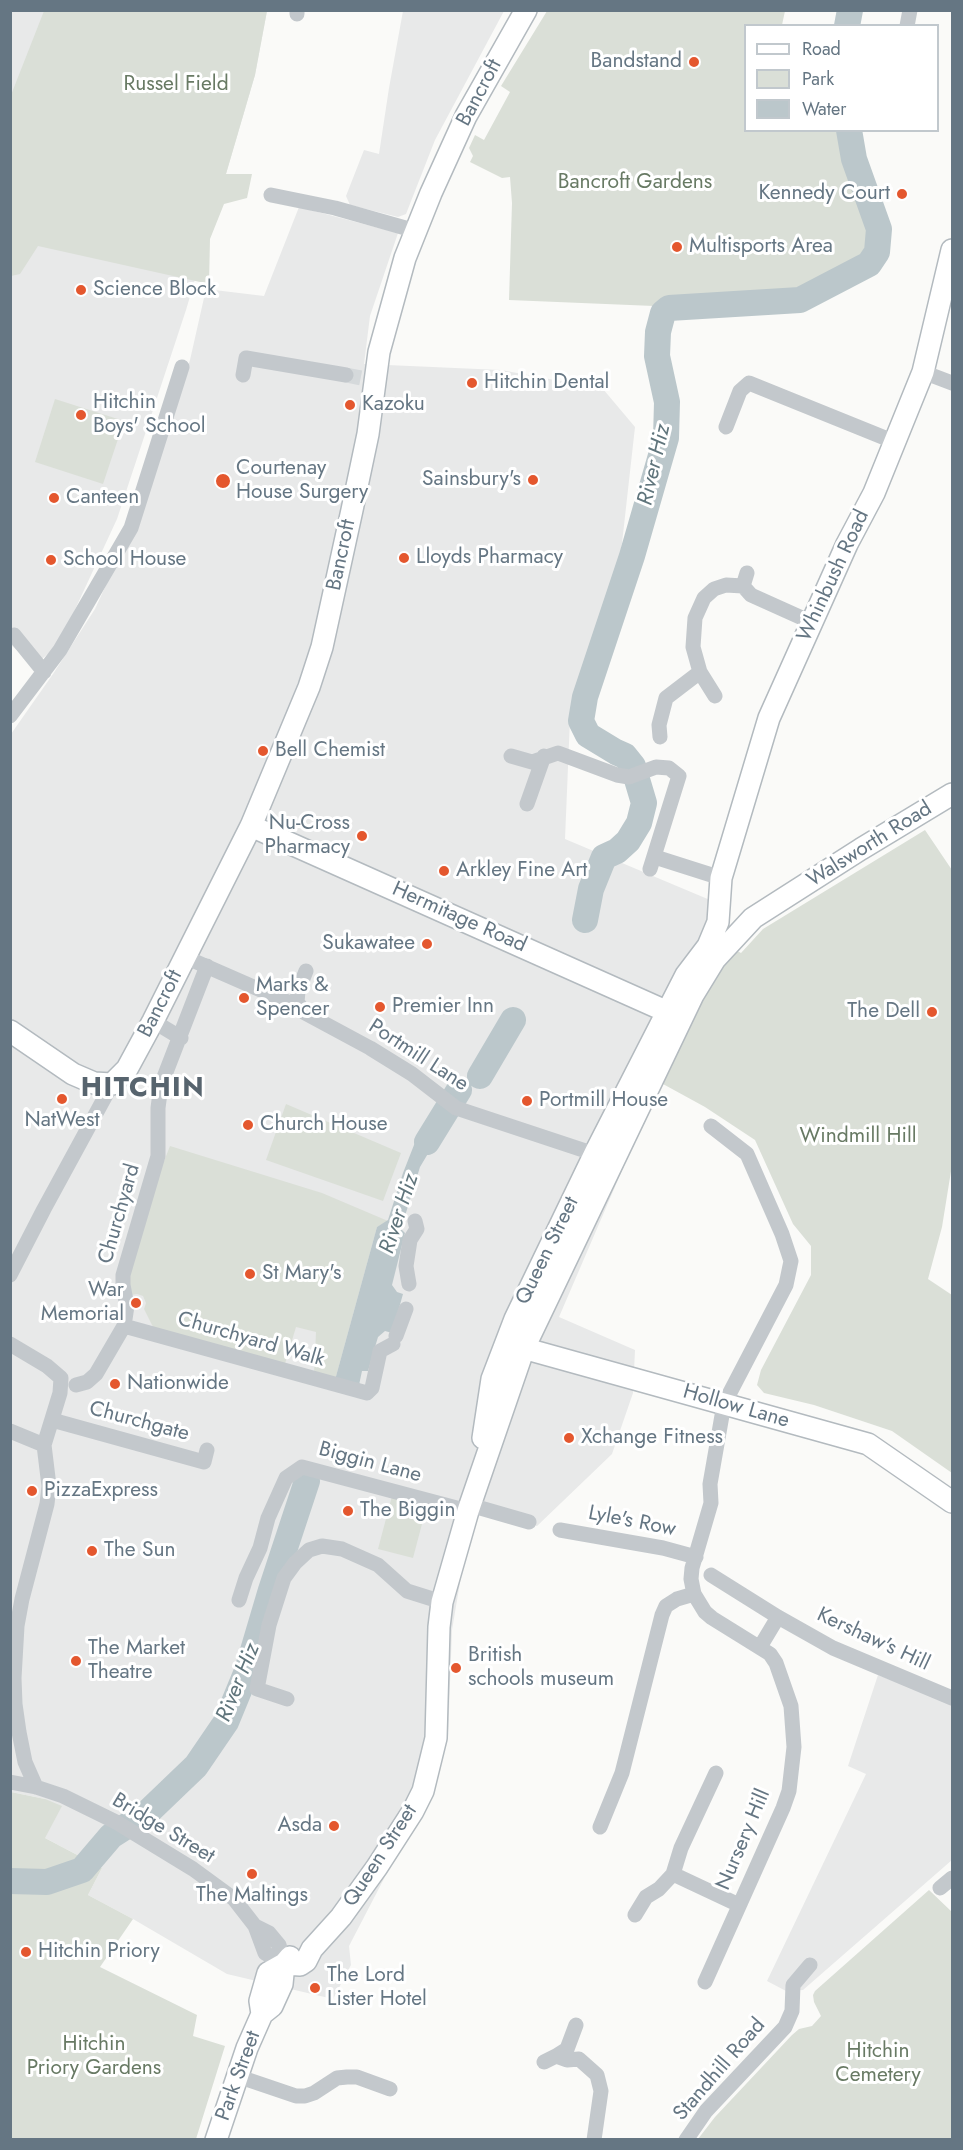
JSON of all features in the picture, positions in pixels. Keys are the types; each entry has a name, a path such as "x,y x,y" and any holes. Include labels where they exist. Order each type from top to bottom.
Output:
{"street":[{"name":"Bancroft","path":"112,1084 127,1069 153,1022 251,826 290,736 322,647 368,434 370,379 405,258 466,116 526,10"},
{"path":"272,195 334,208 416,231"},
{"name":"Whinbush Road","path":"708,946 718,922 721,878 769,718 847,544 874,493 923,372 952,250"},
{"path":"243,375 246,358 346,375"},
{"path":"10,716 60,650 131,528 182,367"},
{"path":"923,372 952,383"},
{"path":"726,427 740,391 749,382 895,442"},
{"path":"715,696 699,672 693,647 695,618 704,598 714,589 745,580 751,595 811,622"},
{"path":"14,635 44,672"},
{"path":"660,737 659,725 666,698 699,672"},
{"path":"510,756 532,762 558,753 617,775 635,775 657,767 669,768 679,776 652,863 721,878"},
{"path":"527,804 544,756"},
{"name":"Walsworth Road","path":"675,1014 693,995 715,958 753,918 952,794"},
{"name":"Hermitage Road","path":"251,826 675,1014"},
{"name":"Walsworth Road","path":"675,1014 686,975 708,946 749,913 787,896"},
{"path":"720,902 733,914 749,913"},
{"name":"Portmill Lane","path":"185,957 288,1002 412,1074 456,1108 604,1157"},
{"name":"Churchyard","path":"76,1385 87,1382 96,1374 124,1326 127,1305 123,1275 158,1156 158,1108 161,1085 207,966"},
{"path":"305,1013 297,1002 298,991 306,970"},
{"name":"Queen Street","path":"284,1964 295,1951 312,1949 341,1917 377,1867 413,1811 423,1791 436,1738 442,1602 469,1508 492,1379 515,1346 515,1319 604,1157 675,1014"},
{"path":"153,1022 181,1038"},
{"path":"10,1031 72,1074 94,1083 112,1084 10,1275"},
{"path":"600,1827 622,1773 662,1614 666,1606 677,1599 694,1594 691,1578 711,1503 710,1484 724,1404 786,1285 791,1261 782,1234 747,1155 711,1126"},
{"name":"Churchyard Walk","path":"124,1326 361,1392 372,1388 380,1351 394,1340 408,1309 409,1288 406,1266 410,1240 417,1229 415,1221"},
{"path":"10,1344 47,1366 61,1378 60,1393 44,1445 49,1486 47,1504 17,1626 14,1678 18,1732 25,1762 36,1787"},
{"name":"Hollow Lane","path":"515,1346 868,1444 952,1502"},
{"name":"Churchgate","path":"52,1420 204,1462 207,1450"},
{"path":"10,1431 44,1445"},
{"name":"Biggin Lane","path":"239,1600 260,1548 268,1518 286,1478 303,1467 469,1508"},
{"path":"469,1508 529,1522"},
{"name":"Lyle's Row","path":"560,1530 663,1548 696,1557"},
{"path":"287,1699 257,1689 269,1625 284,1578 309,1550 322,1546 342,1549 378,1565 400,1586 415,1595 442,1602"},
{"name":"Kershaw's Hill","path":"711,1575 833,1648 952,1698"},
{"name":"Nursery Hill","path":"694,1594 699,1604 712,1618 770,1654 781,1674 791,1706 793,1723 794,1760 789,1791 770,1839 705,1982"},
{"path":"760,1647 778,1617"},
{"path":"635,1915 646,1897 659,1889 673,1874 681,1848 716,1773"},
{"name":"Bridge Street","path":"10,1782 36,1787 63,1796 116,1822 193,1869 234,1899 255,1926 269,1933 279,1945 284,1964"},
{"path":"673,1874 739,1905"},
{"path":"940,1888 952,1878"},
{"name":"Park Street","path":"216,2139 237,2076 262,2014 272,2006 282,1984 284,1964"},
{"name":"Standhill Road","path":"686,2139 706,2111 785,2028 792,2011 793,1984 810,1965"},
{"path":"576,2025 567,2049 550,2059 579,2059 597,2074 601,2084 594,2139"},
{"path":"237,2076 296,2096 314,2093 337,2078 346,2077 357,2077 390,2089"}],"shaded area":[{"name":"Hitchin Boys' School","path":"11,11 267,11 255,75 186,310 117,519 59,644 34,666 11,645"},
{"path":"403,11 504,11 435,140 406,214 398,217 350,205 346,196 364,150 379,154"},
{"path":"299,207 398,233 370,316 364,364 501,370 603,389 635,427 618,579 570,719 565,839 710,900 730,947 642,1124 559,1317 635,1350 633,1393 612,1454 537,1526 472,1511 452,1630 448,1737 414,1821 349,1946 351,1965 333,1999 227,1974 88,1895 102,1868 45,1838 45,1799 11,1792 11,734 95,609 148,494 190,360 206,289 264,296"},
{"path":"878,1675 952,1704 952,1860 803,1990 786,1991 767,1981 866,1774 848,1766"}],"green space":[{"name":"Russel Field","path":"44,11 267,11 255,75 226,174 252,174 247,198 224,204 210,239 209,284 38,246 20,274 11,276 11,95"},
{"name":"Bancroft Gardens","path":"547,11 785,11 782,24 744,24 744,132 842,132 848,162 875,227 867,258 838,268 802,290 728,295 654,306 509,300 512,203 510,177 502,178 470,162 473,156 469,148 475,135 484,140 510,92 501,86"},
{"path":"55,399 124,421 103,484 35,462"},
{"name":"Windmill Hill","path":"925,830 952,870 952,1165 942,1227 928,1279 952,1295 952,1473 892,1431 814,1405 764,1393 757,1385 761,1370 811,1275 811,1246 793,1224 755,1140 705,1107 663,1084 681,1042 730,947 741,953 763,929"},
{"path":"286,1104 401,1153 383,1201 266,1160"},
{"path":"170,1146 322,1193 388,1221 377,1227 335,1380 314,1374 316,1332 296,1327 284,1367 153,1327 144,1309 146,1303 143,1296 131,1295 127,1271 153,1189"},
{"path":"392,1496 427,1505 413,1558 378,1549"},
{"name":"Hitchin Priory Gardens","path":"11,1792 45,1799 62,1806 45,1838 102,1868 88,1895 133,1919 100,1967 197,2015 193,2036 225,2046 196,2139 11,2139"},
{"name":"Hitchin Cemetery","path":"929,1890 952,1912 952,2139 698,2139 715,2117 792,2035 799,2029 812,2026 821,2016 814,2002 815,1991"}],"water":[{"name":"River Hiz","path":"442,1110 446,1113 448,1120 420,1167 401,1229 405,1233 392,1285 397,1292 403,1294 392,1333 385,1331 378,1337 368,1371 362,1371 359,1385 335,1380 377,1227 388,1220 414,1145 430,1117"}],"waterway":[{"name":"River Hiz","path":"847,24 850,10"},
{"name":"River Hiz","path":"585,920 591,889 604,857 617,851 628,841 639,823 644,803 633,766 625,756 588,735 581,721 585,697 632,556 666,438 667,402 657,356 658,332 663,313 669,308 800,300 869,264 877,252 879,229 854,159 849,132"},
{"name":"River Hiz","path":"480,1076 513,1020"},
{"name":"River Hiz","path":"427,1142 459,1090"},
{"name":"River Hiz","path":"10,1881 47,1882 82,1870 111,1836 147,1813 196,1766 226,1722 247,1671 307,1481"}],"tunnel":[{"path":"346,375 366,379"}],"place":[{"name":"Bandstand","path":"694,62"},
{"name":"Kennedy Court","path":"902,194"},
{"name":"Multisports Area","path":"677,247"},
{"name":"Science Block","path":"81,290"},
{"name":"Hitchin Dental","path":"472,383"},
{"name":"Kazoku","path":"350,405"},
{"name":"Hitchin Boys' School","path":"81,415"},
{"name":"Sainsbury's","path":"533,480"},
{"name":"Courtenay House Surgery","path":"223,481"},
{"name":"Canteen","path":"54,498"},
{"name":"Lloyds Pharmacy","path":"404,558"},
{"name":"School House","path":"51,560"},
{"name":"Bell Chemist","path":"263,751"},
{"name":"Nu-Cross Pharmacy","path":"362,836"},
{"name":"Arkley Fine Art","path":"444,871"},
{"name":"Sukawatee","path":"427,944"},
{"name":"Marks & Spencer","path":"244,998"},
{"name":"Premier Inn","path":"380,1007"},
{"name":"The Dell","path":"932,1012"},
{"name":"NatWest","path":"62,1099"},
{"name":"Portmill House","path":"527,1101"},
{"name":"Church House","path":"248,1125"},
{"name":"St Mary's","path":"250,1274"},
{"name":"War Memorial","path":"136,1303"},
{"name":"Nationwide","path":"115,1384"},
{"name":"Xchange Fitness","path":"569,1438"},
{"name":"PizzaExpress","path":"32,1491"},
{"name":"The Biggin","path":"348,1511"},
{"name":"The Sun","path":"92,1551"},
{"name":"The Market Theatre","path":"76,1661"},
{"name":"British schools museum","path":"456,1668"},
{"name":"Asda","path":"334,1826"},
{"name":"The Maltings","path":"252,1874"},
{"name":"Hitchin Priory","path":"26,1952"},
{"name":"The Lord Lister Hotel","path":"315,1988"}],"district":[{"name":"HITCHIN","path":"143,1089"}]}
